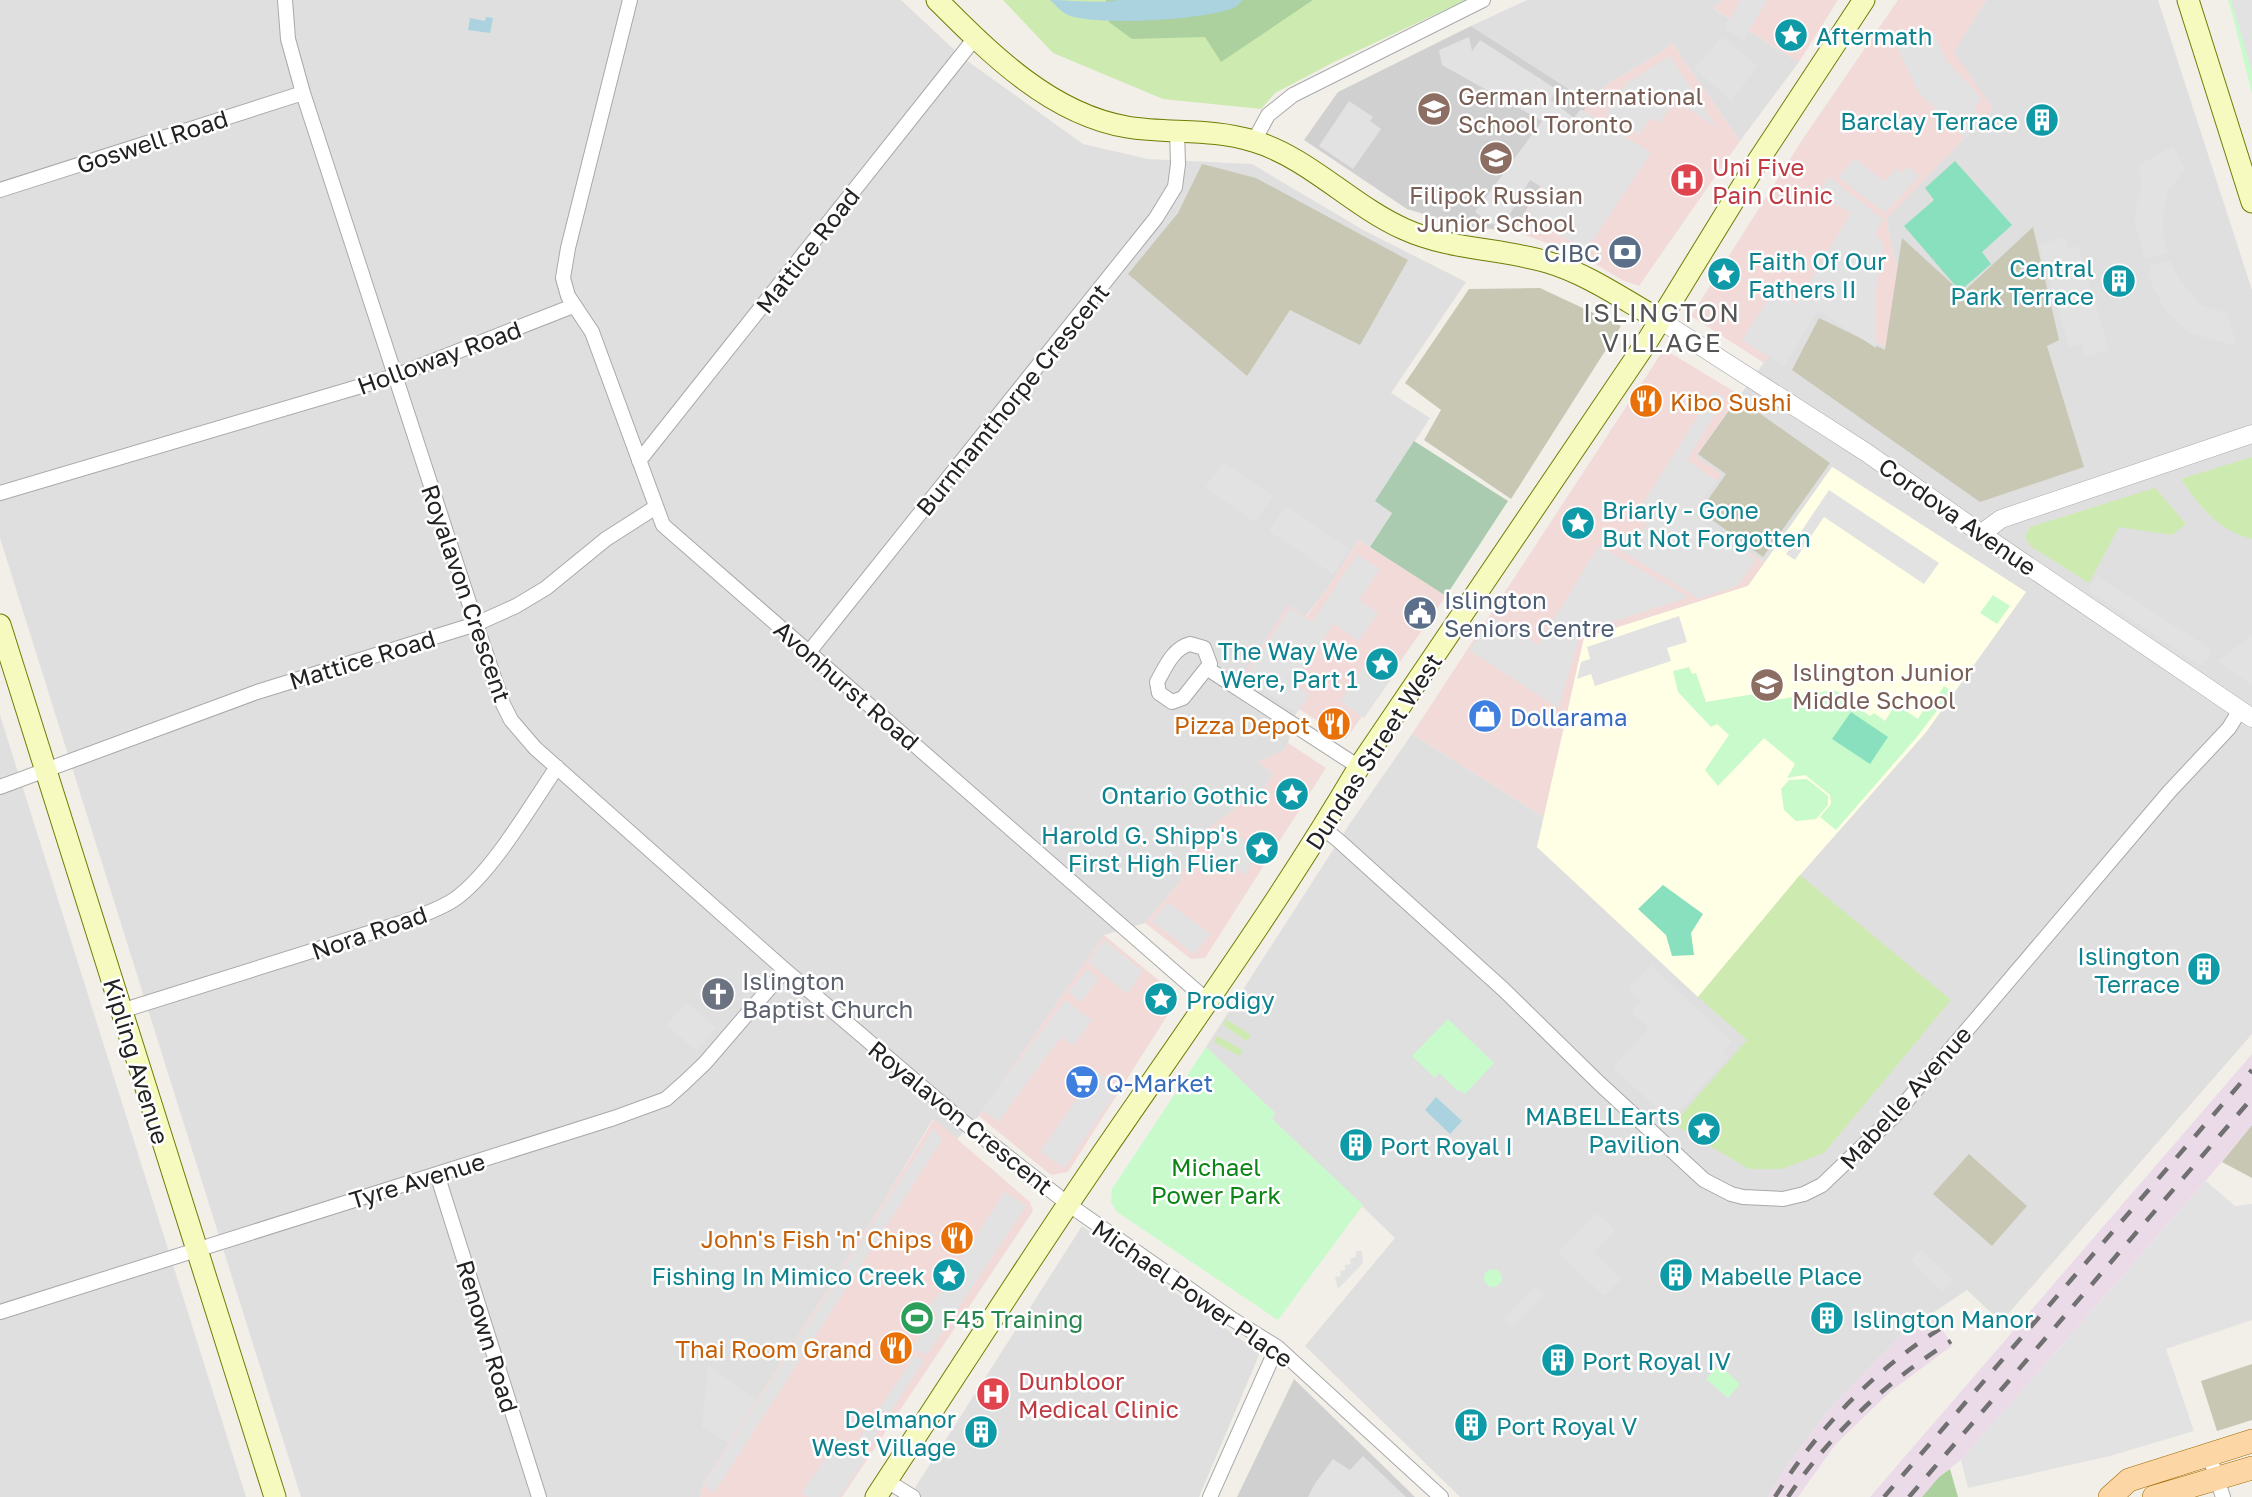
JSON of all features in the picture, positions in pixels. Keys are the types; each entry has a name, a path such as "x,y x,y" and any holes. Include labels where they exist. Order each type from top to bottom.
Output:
{"main road":[{"path":"937,0 975,38 1031,85 1089,117 1131,128 1223,134 1254,141 1292,159 1384,220 1404,229 1442,243 1535,259 1566,268 1660,320"},
{"name":"Dundas Street West","path":"881,1489 1068,1204 1209,1002 1323,828 1359,767 1660,320 1764,152 1864,0"},
{"path":"2188,0 2252,201"},
{"name":"Kipling Avenue","path":"0,625 275,1497"},
{"path":"2110,1497 2129,1480 2252,1441"},
{"path":"2154,1497 2220,1488 2252,1468"}],"street":[{"name":"Royalavon Crescent","path":"285,0 288,38 303,93 476,624 511,720 556,767 785,970 961,1120 1068,1204"},
{"path":"573,306 563,278 568,248 629,0"},
{"path":"1254,141 1268,115 1293,94 1483,0"},
{"name":"Mattice Road","path":"639,461 975,38"},
{"name":"Goswell Road","path":"0,190 303,93"},
{"name":"Burnhamthorpe Crescent","path":"809,652 1156,218 1175,187 1178,164 1177,131"},
{"name":"Holloway Road","path":"0,493 395,376 573,306"},
{"name":"Avonhurst Road","path":"573,306 592,332 663,524 1209,1002"},
{"name":"Cordova Avenue","path":"1660,320 1765,386 2246,714"},
{"path":"1982,533 2001,519 2252,434"},
{"name":"Mattice Road","path":"0,787 257,692 476,624 516,606 546,588 606,539 656,507"},
{"path":"1208,668 1359,767"},
{"name":"Mabelle Avenue","path":"1323,828 1503,989 1593,1078 1704,1180 1743,1197 1783,1199 1804,1194 1822,1185 1893,1116 2169,792 2229,728 2246,714"},
{"name":"Nora Road","path":"121,1011 401,923 444,906 458,897 485,868 518,826 556,767"},
{"name":"Tyre Avenue","path":"0,1312 614,1118 666,1098 705,1063 785,970"},
{"name":"Renown Road","path":"437,1174 539,1497"},
{"name":"Michael Power Place","path":"1068,1204 1232,1319 1277,1347 1441,1497"},
{"path":"1210,1497 1277,1347"},
{"path":"2209,1455 2220,1488"},
{"path":"881,1489 913,1497"}],"shaded area":[{"path":"0,0 901,0 962,57 1083,144 1148,159 1252,164 1365,231 1466,282 1391,393 1430,418 1376,501 1392,512 1370,547 1359,540 1305,617 1289,606 1244,675 1297,710 1288,743 1283,751 1259,762 1273,773 1265,788 1194,839 1198,844 1181,874 1181,881 1145,923 1104,935 979,1116 957,1139 933,1119 881,1206 704,1483 700,1497 301,1497 0,538"},
{"path":"1527,0 1723,0 1714,9 1799,62 1740,141 1672,43 1609,83 1589,102 1471,26"},
{"path":"1723,0 1838,0 1799,62 1713,8"},
{"path":"1741,0 1767,0 1743,40 1724,28"},
{"path":"1898,0 1986,0 1954,52 1993,109 1886,219 1906,309 1886,347 1810,306 1764,363 1691,316 1802,140"},
{"path":"1986,0 2158,0 2252,290 2252,1034 2001,1322 1967,1290 1907,1330 1832,1406 1788,1464 1768,1497 1460,1497 1305,1346 1395,1238 1271,1118 1275,1113 1206,1047 1351,822 1412,734 1544,817 1537,847 1698,996 1926,732 2026,592 1833,467 1766,563 1691,517 1696,456 1768,357 1810,306 1886,347 1906,309 1886,219 1953,52"},
{"path":"2231,0 2252,0 2252,72"},
{"path":"1471,26 1589,102 1514,231 1468,227 1407,209 1304,140 1338,92"},
{"path":"1908,29 1934,33 1946,60 1982,99 1974,108 1981,119 1966,139 1919,93 1892,37"},
{"path":"1469,37 1472,51 1480,40 1556,89 1551,100 1574,118 1581,109 1651,153 1586,250 1541,225 1532,229 1521,221 1543,188 1530,180 1501,229 1475,212 1542,121 1442,65 1439,50"},
{"path":"1722,37 1758,66 1731,101 1694,68"},
{"path":"1672,43 1740,141 1639,286 1622,280 1580,255 1514,231 1589,102 1609,83"},
{"path":"1670,56 1717,128 1675,100 1660,123 1650,118 1639,135 1606,113 1628,82"},
{"path":"1349,101 1373,117 1370,121 1381,129 1353,169 1319,146"},
{"path":"2173,146 2185,169 2168,191 2163,215 2167,252 2145,259 2135,224 2136,205 2142,190 2139,165"},
{"path":"1855,159 1884,181 1896,169 1902,173 1908,166 1919,176 1885,213 1838,177"},
{"path":"1202,164 1256,178 1408,260 1360,345 1290,310 1247,376 1128,274 1178,213"},
{"path":"1829,177 1883,219 1875,234 1884,245 1876,288 1876,348 1818,310 1784,366 1742,340 1774,290 1796,304 1851,213 1818,194"},
{"path":"2033,227 2059,340 2047,346 2084,467 1980,502 1792,370 1819,318 1885,350 1902,238 1962,293"},
{"path":"2064,237 2068,249 2078,246 2109,350 2085,357 2081,344 2069,347 2039,245"},
{"path":"2170,261 2179,279 2202,306 2227,313 2237,346 2189,333 2165,310 2147,274 2152,272 2149,265"},
{"path":"1540,288 1621,326 1511,499 1424,440 1441,410 1405,383 1469,289"},
{"path":"1664,349 1740,395 1696,456 1721,474 1691,517 1766,563 1748,586 1584,638 1544,817 1412,734"},
{"path":"1713,392 1725,398 1687,460 1717,481 1692,514 1756,560 1738,585 1699,599 1614,546 1622,533 1637,541 1647,524 1635,516"},
{"path":"1738,398 1830,463 1763,557 1700,511 1726,474 1698,454"},
{"path":"1414,441 1508,501 1446,596 1370,547 1392,513 1375,501"},
{"path":"1223,462 1273,496 1255,522 1205,488"},
{"name":"Islington Junior Middle School","path":"1832,467 2026,592 1926,732 1800,875 1698,997 1537,847 1584,638 1748,586"},
{"path":"1829,490 1939,563 1924,584 1824,517 1795,560 1786,554"},
{"path":"1286,506 1349,549 1333,574 1269,531"},
{"path":"1359,540 1446,596 1346,739 1244,674 1288,605 1306,617"},
{"path":"1599,546 1689,597 1581,632 1558,708 1469,650 1493,617 1538,645"},
{"path":"1357,554 1380,569 1359,600 1378,613 1359,641 1333,624 1294,683 1310,695 1297,713 1244,678 1290,608 1312,622"},
{"path":"2097,576 2212,650 2202,666 2088,590"},
{"path":"1679,616 1687,642 1667,648 1671,661 1595,686 1591,674 1577,679 1581,662 1590,659 1587,647"},
{"path":"2252,635 2252,685 2218,661"},
{"path":"1370,658 1394,675 1364,718 1340,701"},
{"path":"0,715 246,1497 0,1497"},
{"path":"1288,743 1326,768 1205,958 1191,959 1145,923 1181,881 1181,874 1198,844 1194,839 1265,787 1273,773 1258,762 1283,751"},
{"path":"1219,823 1261,852 1245,875 1203,846"},
{"path":"1168,902 1210,934 1194,954 1152,921"},
{"path":"1104,935 1168,988 1174,1005 1068,1172 1051,1175 979,1116"},
{"path":"1104,940 1143,971 1127,994 1088,962"},
{"path":"1651,965 1732,1042 1723,1051 1729,1057 1674,1116 1667,1109 1662,1113 1613,1067 1649,1029 1631,1011 1640,1001 1628,989"},
{"path":"1087,969 1099,979 1081,1002 1068,992"},
{"path":"1065,1000 1092,1020 1073,1046 1061,1037 998,1122 982,1110"},
{"path":"686,1002 716,1028 696,1051 667,1025"},
{"path":"2252,1054 2252,1125 2204,1183 1961,1460 1939,1477 1922,1497 1870,1497"},
{"path":"1096,1071 1120,1087 1064,1168 1040,1152"},
{"path":"934,1119 1030,1202 1033,1211 842,1497 700,1497 704,1483"},
{"path":"2252,1125 2252,1178 2222,1162"},
{"path":"934,1128 942,1140 714,1493 704,1485"},
{"path":"1969,1154 2027,1206 1992,1246 1933,1194"},
{"path":"2206,1181 2235,1206 2252,1204 2252,1320 2166,1349 2194,1431 2110,1456 1968,1488 1961,1460"},
{"path":"1005,1192 1026,1206 927,1355 911,1348 937,1316 928,1307 955,1275 952,1272"},
{"path":"1597,1213 1615,1230 1594,1252 1621,1279 1604,1296 1558,1253"},
{"path":"1082,1226 1260,1353 1199,1497 909,1497"},
{"path":"1921,1250 1953,1280 1942,1291 1911,1260"},
{"path":"1356,1251 1362,1251 1363,1263 1338,1289 1335,1277 1341,1276 1340,1271 1345,1270 1345,1265 1351,1264 1350,1259 1356,1257"},
{"path":"1535,1286 1544,1295 1512,1327 1504,1319"},
{"path":"1932,1315 1953,1345 1891,1391 1835,1445 1798,1497 1768,1497 1788,1464 1832,1406 1907,1330"},
{"path":"915,1355 924,1361 865,1451 855,1445"},
{"path":"2252,1364 2252,1420 2217,1431 2201,1381"},
{"path":"708,1365 756,1400 729,1443 702,1427"},
{"path":"1294,1379 1415,1497 1237,1497"},
{"path":"839,1438 867,1456 839,1497 808,1497 802,1493"},
{"path":"1363,1456 1406,1497 1308,1497 1333,1459 1350,1470"}],"green space":[{"path":"1003,0 1466,0 1275,93 1261,109 1163,99 1053,53"},
{"path":"1106,0 1313,0 1221,62 1205,37 1132,39 1109,22"},
{"path":"2228,0 2252,0 2252,94 2232,13"},
{"path":"1955,161 2012,225 1982,252 1991,264 1960,291 1904,226 1934,200 1925,188"},
{"path":"2252,457 2252,539 2220,524 2203,508 2181,479"},
{"path":"2155,488 2186,524 2172,535 2119,527 2089,583 2030,546 2025,536 2030,527"},
{"path":"1993,595 2010,606 1997,624 1980,613"},
{"path":"1689,667 1692,674 1696,673 1706,702 1772,691 1775,700 1834,690 1851,698 1849,702 1870,716 1874,713 1885,721 1896,704 1918,719 1931,697 1935,700 1944,686 1952,691 1916,738 1836,830 1820,817 1831,804 1830,795 1805,775 1787,778 1795,764 1764,738 1718,786 1705,770 1729,735 1717,724 1711,727 1678,692 1673,671"},
{"path":"1851,712 1888,737 1870,764 1832,739"},
{"path":"1807,779 1828,796 1828,805 1816,819 1796,821 1784,810 1781,789 1789,780"},
{"path":"1800,875 1951,1000 1824,1153 1781,1169 1749,1169 1673,1124 1747,1040 1698,997"},
{"path":"1663,885 1703,914 1691,933 1694,955 1672,956 1666,935 1638,909"},
{"path":"1226,1019 1251,1035 1246,1041 1224,1026"},
{"path":"1448,1019 1494,1063 1465,1094 1439,1073 1435,1078 1412,1056"},
{"path":"1217,1036 1243,1050 1239,1056 1214,1042"},
{"name":"Michael Power Park","path":"1206,1047 1275,1113 1272,1119 1363,1205 1278,1320 1117,1212 1111,1202 1112,1189"},
{"path":"1489,1269 1497,1269 1502,1278 1500,1285 1489,1287 1484,1282 1484,1274"},
{"path":"1719,1365 1740,1384 1728,1398 1706,1379"},
{"path":"1950,1469 1958,1497 1922,1497 1939,1477"}],"water":[{"path":"1050,0 1243,0 1235,7 1222,12 1123,21 1079,18 1064,13"},
{"path":"486,17 493,18 490,33 468,30 470,18 485,21"},
{"path":"1436,1097 1462,1121 1450,1134 1425,1110"}],"railway":[{"path":"1884,1497 2252,1070"},
{"path":"1909,1497 2252,1098"},
{"path":"1775,1497 1809,1448 1849,1402 1894,1362 1943,1327"},
{"path":"1788,1497 1822,1452 1861,1410 1904,1373 1951,1341"}],"place":[{"name":"Aftermath","path":"1791,35"},
{"name":"German International School Toronto","path":"1434,109"},
{"name":"Barclay Terrace","path":"2042,120"},
{"name":"Filipok Russian Junior School","path":"1496,158"},
{"name":"Uni Five Pain Clinic","path":"1687,180"},
{"name":"CIBC","path":"1625,252"},
{"name":"Faith Of Our Fathers II","path":"1724,274"},
{"name":"Central Park Terrace","path":"2119,281"},
{"name":"Kibo Sushi","path":"1646,401"},
{"name":"Briarly - Gone But Not Forgotten","path":"1578,523"},
{"name":"Islington Seniors Centre","path":"1420,613"},
{"name":"The Way We Were, Part 1","path":"1382,664"},
{"name":"Islington Junior Middle School","path":"1767,685"},
{"name":"Dollarama","path":"1485,716"},
{"name":"Pizza Depot","path":"1334,724"},
{"name":"Ontario Gothic","path":"1292,794"},
{"name":"Harold G. Shipp's First High Flier","path":"1262,848"},
{"name":"Islington Terrace","path":"2204,969"},
{"name":"Islington Baptist Church","path":"718,994"},
{"name":"Prodigy","path":"1161,999"},
{"name":"Q-Market","path":"1082,1082"},
{"name":"MABELLEarts Pavilion","path":"1704,1129"},
{"name":"Port Royal I","path":"1356,1145"},
{"name":"John's Fish 'n' Chips","path":"957,1238"},
{"name":"Fishing In Mimico Creek","path":"949,1275"},
{"name":"Mabelle Place","path":"1676,1275"},
{"name":"F45 Training","path":"917,1318"},
{"name":"Islington Manor","path":"1827,1318"},
{"name":"Thai Room Grand","path":"896,1348"},
{"name":"Port Royal IV","path":"1558,1360"},
{"name":"Dunbloor Medical Clinic","path":"993,1394"},
{"name":"Port Royal V","path":"1471,1425"},
{"name":"Delmanor West Village","path":"981,1432"}],"district":[{"name":"ISLINGTON VILLAGE","path":"1662,327"}]}
